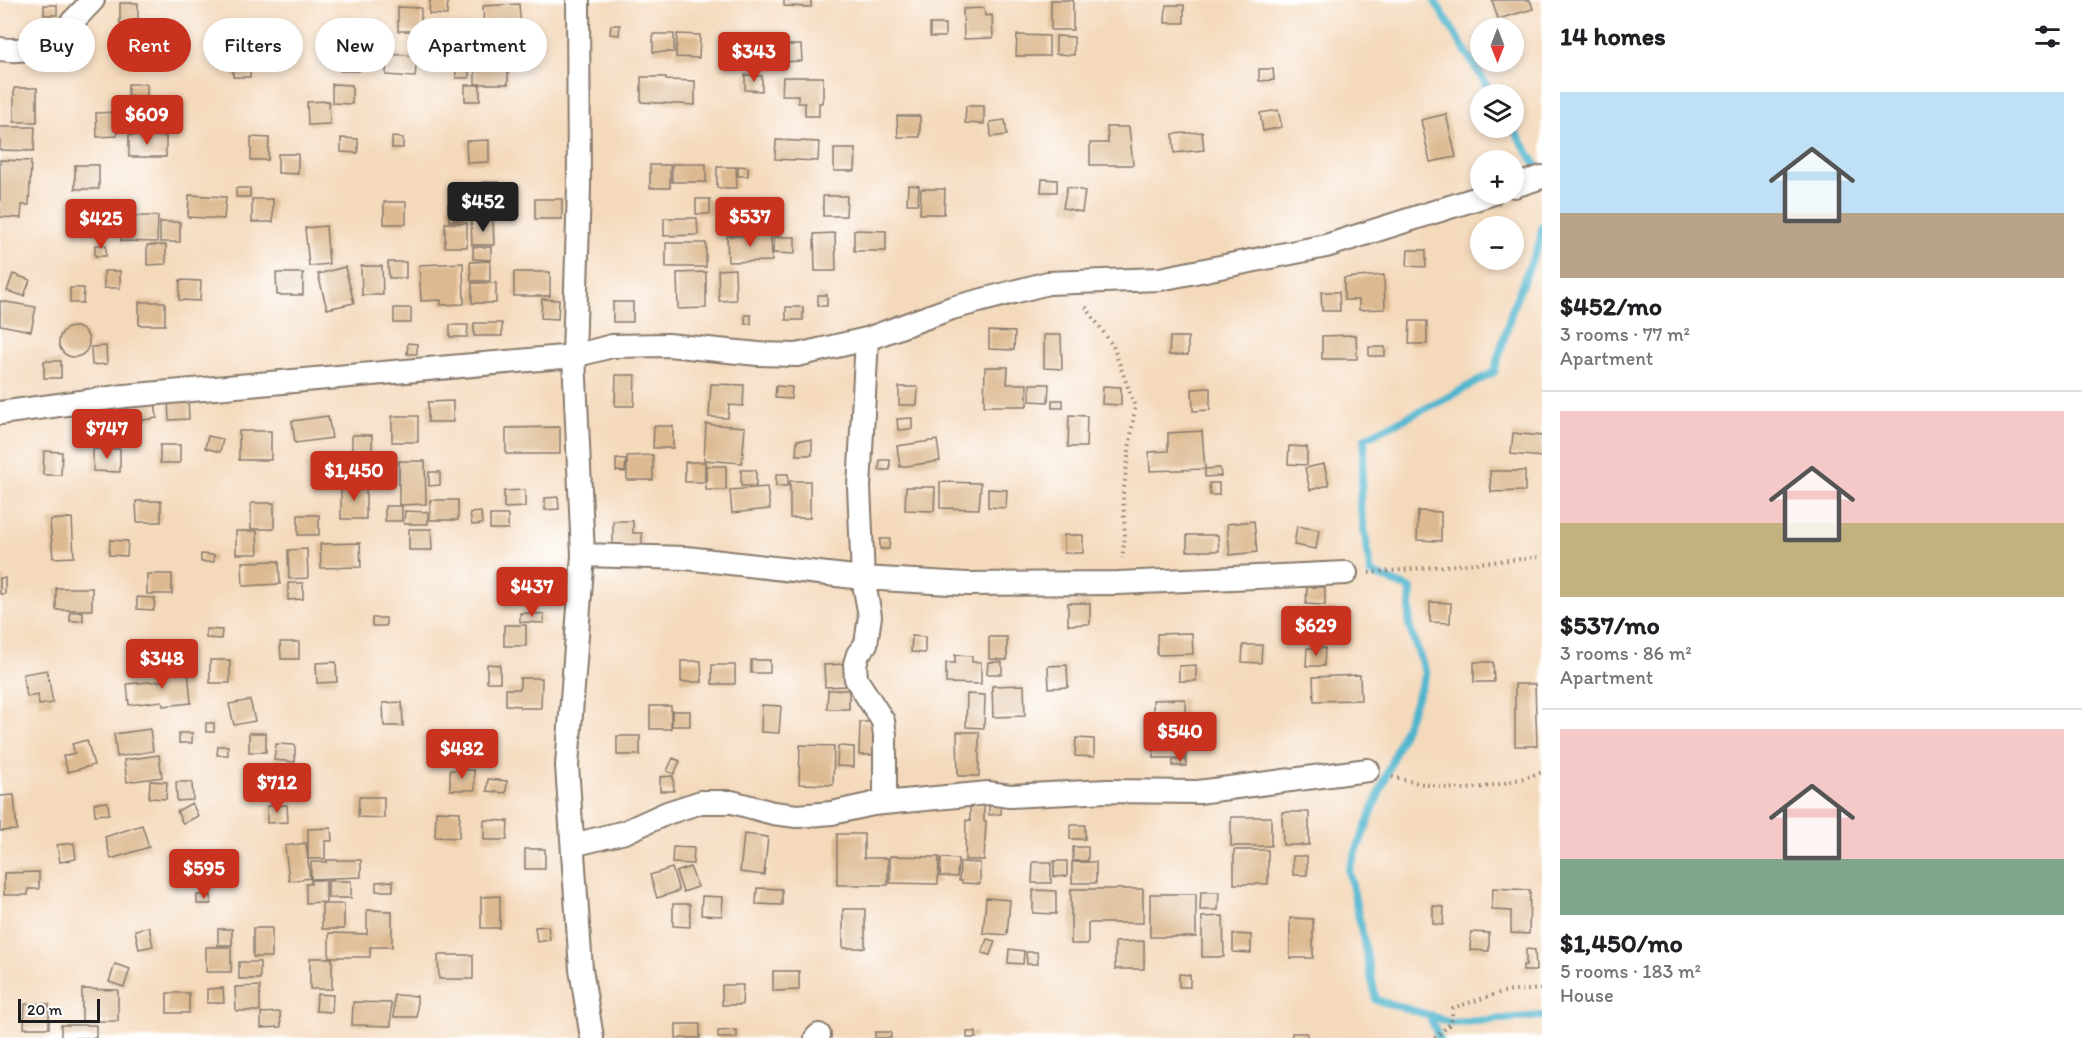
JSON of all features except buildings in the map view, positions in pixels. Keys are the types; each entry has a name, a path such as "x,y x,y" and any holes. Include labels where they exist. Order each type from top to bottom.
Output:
{"street":[{"path":"0,49 16,52 37,49 62,32 93,0"},
{"path":"578,0 579,187 574,356 583,555 567,766 581,969 592,1038"},
{"path":"1524,183 1542,177"},
{"path":"0,413 125,396 574,356 612,346 668,345 758,354 797,355 867,339 952,308 1048,283 1160,279 1326,246 1470,201"},
{"path":"867,339 859,487 863,578 870,616 866,644 858,654 855,664 856,680 883,721 885,802"},
{"path":"583,555 686,558 863,578 967,584 1118,583 1346,573"},
{"path":"573,845 625,832 667,813 701,802 732,802 773,813 797,816 832,813 885,802 988,793 1010,796 1107,791 1198,792 1368,771"}],"path":[{"path":"1068,282 1113,346 1136,407 1123,494 1125,538 1118,583"},
{"path":"1346,573 1371,573 1542,557"},
{"path":"1368,771 1419,783 1462,789 1524,780 1542,772"},
{"path":"1435,1038 1451,1023 1453,1008 1502,992 1542,989"}],"waterway":[{"path":"1434,0 1486,84"},
{"path":"1519,138 1542,175"},
{"path":"1439,1038 1429,1015 1376,1000 1349,870 1426,674 1409,626 1411,589 1371,573 1360,504 1365,438 1494,372 1514,304 1540,241 1542,227"},
{"path":"1429,1015 1451,1023 1542,1016"}]}
